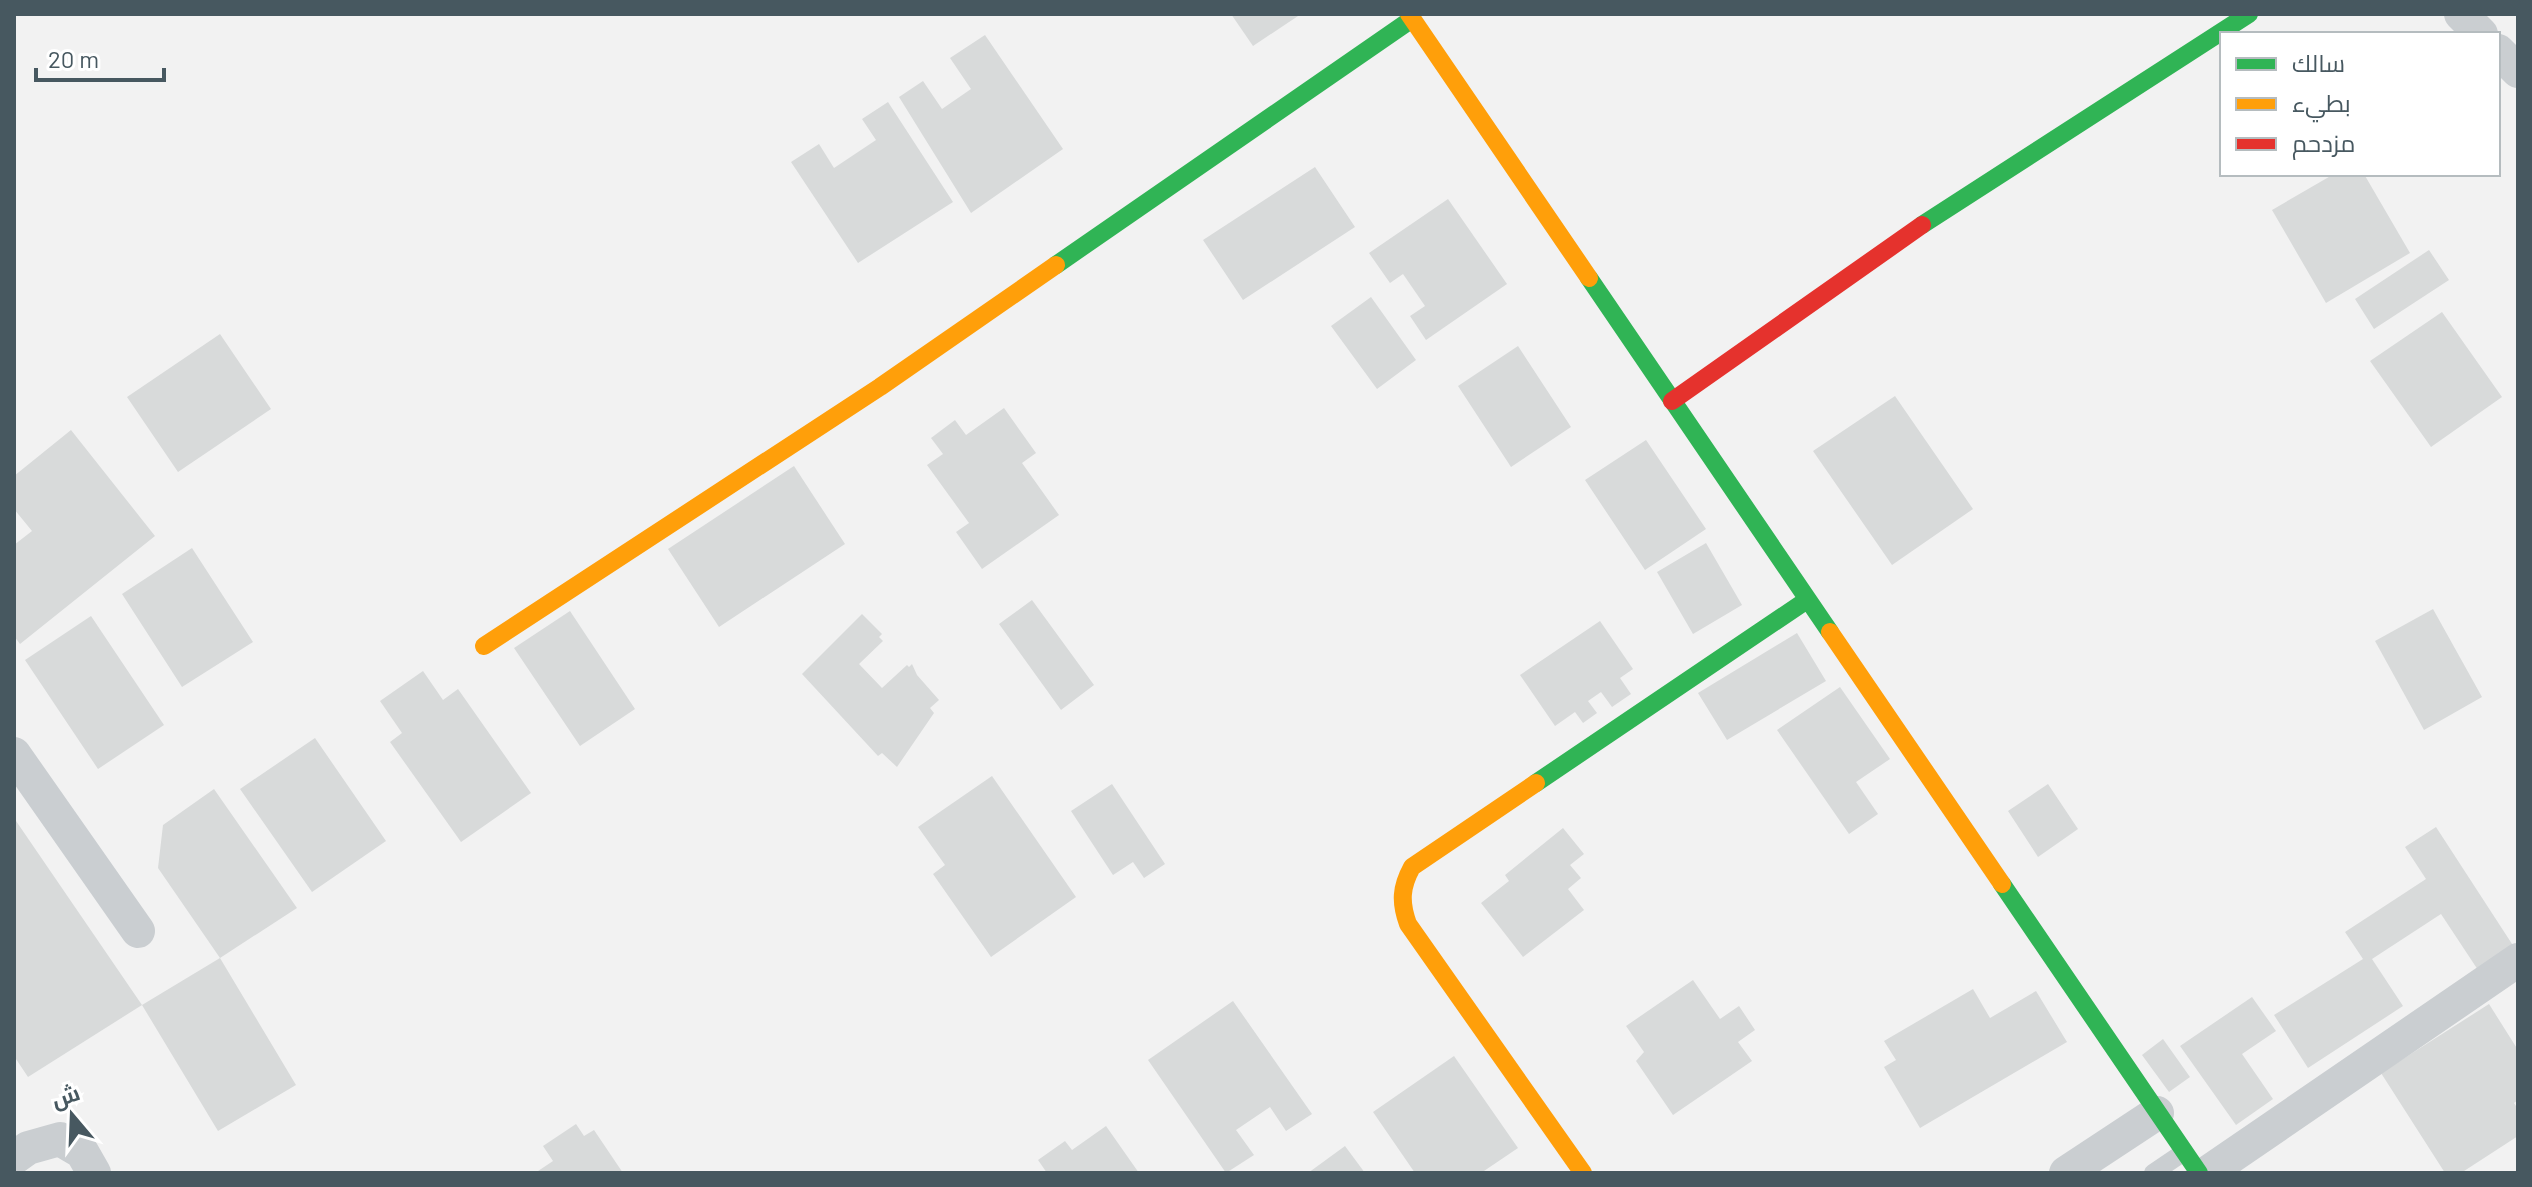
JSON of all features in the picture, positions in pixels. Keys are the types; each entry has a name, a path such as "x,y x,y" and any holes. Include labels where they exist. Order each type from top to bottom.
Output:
{"street":[{"path":"2221,32 2249,14"},
{"path":"2461,14 2479,32"},
{"path":"484,646 880,387 1411,16 2157,1113 2196,1162 2199,1173"},
{"path":"1672,401 1924,224 2220,33"},
{"path":"2500,53 2518,71"},
{"path":"1583,1173 1408,924 1399,902 1402,883 1412,867 1807,600"},
{"path":"14,754 138,931"},
{"path":"2196,1162 2518,960"},
{"path":"2066,1173 2157,1113"},
{"path":"14,1158 28,1148 60,1139 82,1152 94,1173"}],"lane":[{"path":"2153,1173 2196,1162"}],"building":[{"path":"1231,14 1301,14 1253,46"},
{"path":"985,35 1063,149 971,213 899,97 923,81 942,109 971,89 950,58"},
{"path":"888,102 953,202 858,263 791,162 819,144 834,168 876,140 862,119"},
{"path":"1315,167 1355,227 1243,300 1203,240"},
{"path":"2331,176 2365,176 2410,253 2326,303 2272,210"},
{"path":"1448,199 1507,284 1426,340 1410,316 1425,306 1403,274 1390,283 1369,253"},
{"path":"2429,250 2449,280 2374,329 2355,299"},
{"path":"1371,297 1416,360 1377,389 1331,326"},
{"path":"2442,312 2502,397 2431,447 2370,361"},
{"path":"220,334 271,409 178,472 127,397"},
{"path":"1518,346 1571,427 1511,467 1458,386"},
{"path":"1895,396 1973,509 1892,565 1813,451"},
{"path":"1004,408 1036,453 1022,463 1059,515 982,569 956,532 969,523 927,465 943,454 931,438 955,420 966,435"},
{"path":"71,430 155,536 20,644 14,636 14,545 32,531 14,509 14,476"},
{"path":"1646,440 1706,529 1645,570 1585,480"},
{"path":"794,466 845,544 719,627 668,549"},
{"path":"1706,543 1742,605 1693,634 1657,572"},
{"path":"192,548 253,642 182,687 122,594"},
{"path":"1032,600 1094,685 1061,710 999,624"},
{"path":"2433,609 2482,697 2424,730 2375,641"},
{"path":"570,611 635,709 580,746 514,648"},
{"path":"862,614 882,634 879,637 883,641 859,664 882,688 912,664 917,675 939,700 930,708 934,713 897,767 882,753 878,756 802,674"},
{"path":"91,616 164,725 98,769 25,660"},
{"path":"1600,621 1633,669 1620,678 1631,694 1612,707 1601,692 1588,701 1597,713 1583,723 1575,712 1555,726 1520,675"},
{"path":"1797,633 1826,681 1727,740 1698,693"},
{"path":"423,671 443,700 458,689 531,793 461,842 390,742 402,733 380,701"},
{"path":"1840,687 1890,759 1856,782 1878,814 1849,834 1777,730"},
{"path":"315,738 386,841 312,892 240,789"},
{"path":"992,776 1076,897 991,957 933,874 945,865 918,827"},
{"path":"1112,784 1165,864 1144,878 1133,862 1113,875 1071,811"},
{"path":"2048,784 2078,829 2038,857 2008,811"},
{"path":"214,789 297,908 220,958 158,868 163,825"},
{"path":"14,818 142,1005 28,1077 14,1056"},
{"path":"2436,827 2514,947 2478,970 2441,914 2372,959 2403,1006 2308,1068 2274,1015 2363,959 2345,932 2426,879 2405,847"},
{"path":"1563,828 1584,854 1570,865 1581,878 1568,889 1584,910 1523,957 1481,903 1509,881 1505,875"},
{"path":"220,958 296,1085 218,1131 142,1005"},
{"path":"1693,980 1720,1019 1739,1006 1755,1030 1738,1042 1752,1061 1673,1115 1636,1061 1644,1052 1626,1026"},
{"path":"1973,989 1990,1018 2036,991 2067,1042 1920,1128 1884,1067 1896,1060 1884,1041"},
{"path":"2252,997 2276,1031 2242,1054 2273,1099 2236,1125 2180,1046"},
{"path":"1233,1001 1312,1114 1286,1131 1270,1107 1236,1130 1254,1155 1226,1173 1148,1060"},
{"path":"2489,1004 2518,1050 2518,1100 2514,1103 2518,1109 2518,1136 2461,1173 2445,1173 2381,1073"},
{"path":"2163,1039 2190,1077 2169,1092 2142,1055"},
{"path":"1454,1056 1518,1148 1481,1173 1415,1173 1373,1112"},
{"path":"576,1124 584,1136 594,1130 623,1173 535,1173 553,1161 543,1146"},
{"path":"1106,1126 1139,1173 1047,1173 1038,1160 1065,1141 1072,1150"},
{"path":"1345,1146 1365,1173 1308,1173"}],"traffic: fast":[{"path":"2221,32 2249,14"},
{"path":"1056,265 1412,19"},
{"path":"1922,225 2220,33"},
{"path":"1589,278 1830,632"},
{"path":"1536,783 1807,600"},
{"path":"2002,884 2199,1173"}],"traffic: slow":[{"path":"1409,14 1589,278"},
{"path":"484,646 880,387 1056,265"},
{"path":"1830,632 2002,884"},
{"path":"1536,783 1412,867 1404,888 1403,902 1408,924 1583,1173"}],"traffic: jam":[{"path":"1672,401 1922,225"}]}
